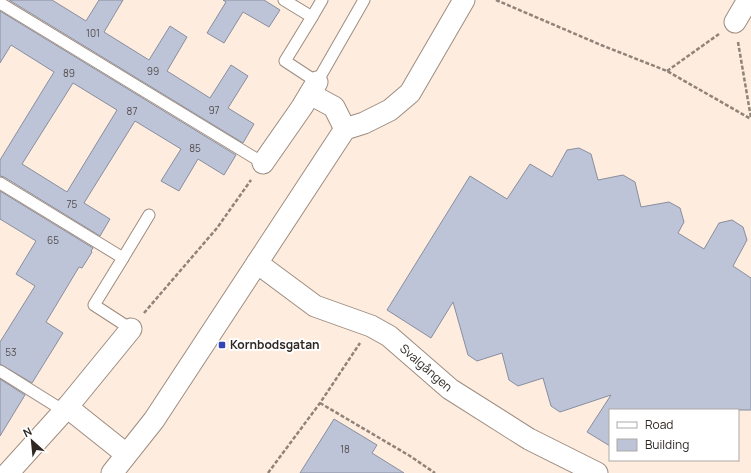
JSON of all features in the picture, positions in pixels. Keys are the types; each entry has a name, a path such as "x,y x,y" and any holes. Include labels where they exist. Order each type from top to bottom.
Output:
{"street":[{"path":"112,473 154,420 345,128 364,123 390,110 410,93 464,0"},
{"path":"735,22 748,0"},
{"path":"263,163 302,107 313,88 334,107 345,128"},
{"name":"Svalgången","path":"257,263 315,306 371,326 390,336 450,389 529,439 597,473"},
{"path":"8,473 65,409 131,329"},
{"path":"65,409 126,454"}],"lane":[{"path":"284,0 312,16"},
{"path":"322,0 285,61 313,88 364,0"},
{"path":"0,3 263,163"},
{"path":"0,183 123,258"},
{"path":"131,329 94,305 149,215"},
{"path":"0,371 65,409"}],"path":[{"path":"496,0 601,45 667,71 751,118"},
{"path":"667,71 735,22 751,118"},
{"path":"131,329 217,228 263,163"},
{"path":"268,473 320,403 371,326"},
{"path":"320,403 410,456 435,473"}],"building":[{"path":"9,0 52,0 86,21 99,0 123,0 104,32 149,60 170,26 187,37 167,71 210,98 231,65 248,76 228,108 254,124 243,143"},
{"path":"223,0 264,0 280,10 269,27 243,12 224,43 207,33 226,2"},
{"path":"0,11 236,155 224,175 198,159 179,191 161,181 181,149 135,121 84,203 110,219 100,236 4,177 0,176 0,160 54,72 11,45 0,63","holes":["73,83 117,110 67,192 22,164"]},
{"path":"579,148 591,154 598,180 623,175 635,182 641,207 669,202 680,208 684,222 678,233 704,249 719,223 732,220 743,227 747,240 733,266 751,278 751,410 609,409 609,445 587,432 611,395 560,412 551,406 543,378 518,386 509,380 502,353 477,361 468,355 453,302 431,338 387,310 470,176 507,199 530,164 552,177 567,150"},
{"path":"0,191 93,248 82,268 79,267 46,322 63,333 32,383 0,364 0,342 35,286 16,274 36,241 0,219"},
{"path":"0,379 25,395 0,436"},
{"path":"334,419 377,445 372,453 404,473 300,473"}],"place":[{"name":"Kornbodsgatan","path":"222,345"}]}
